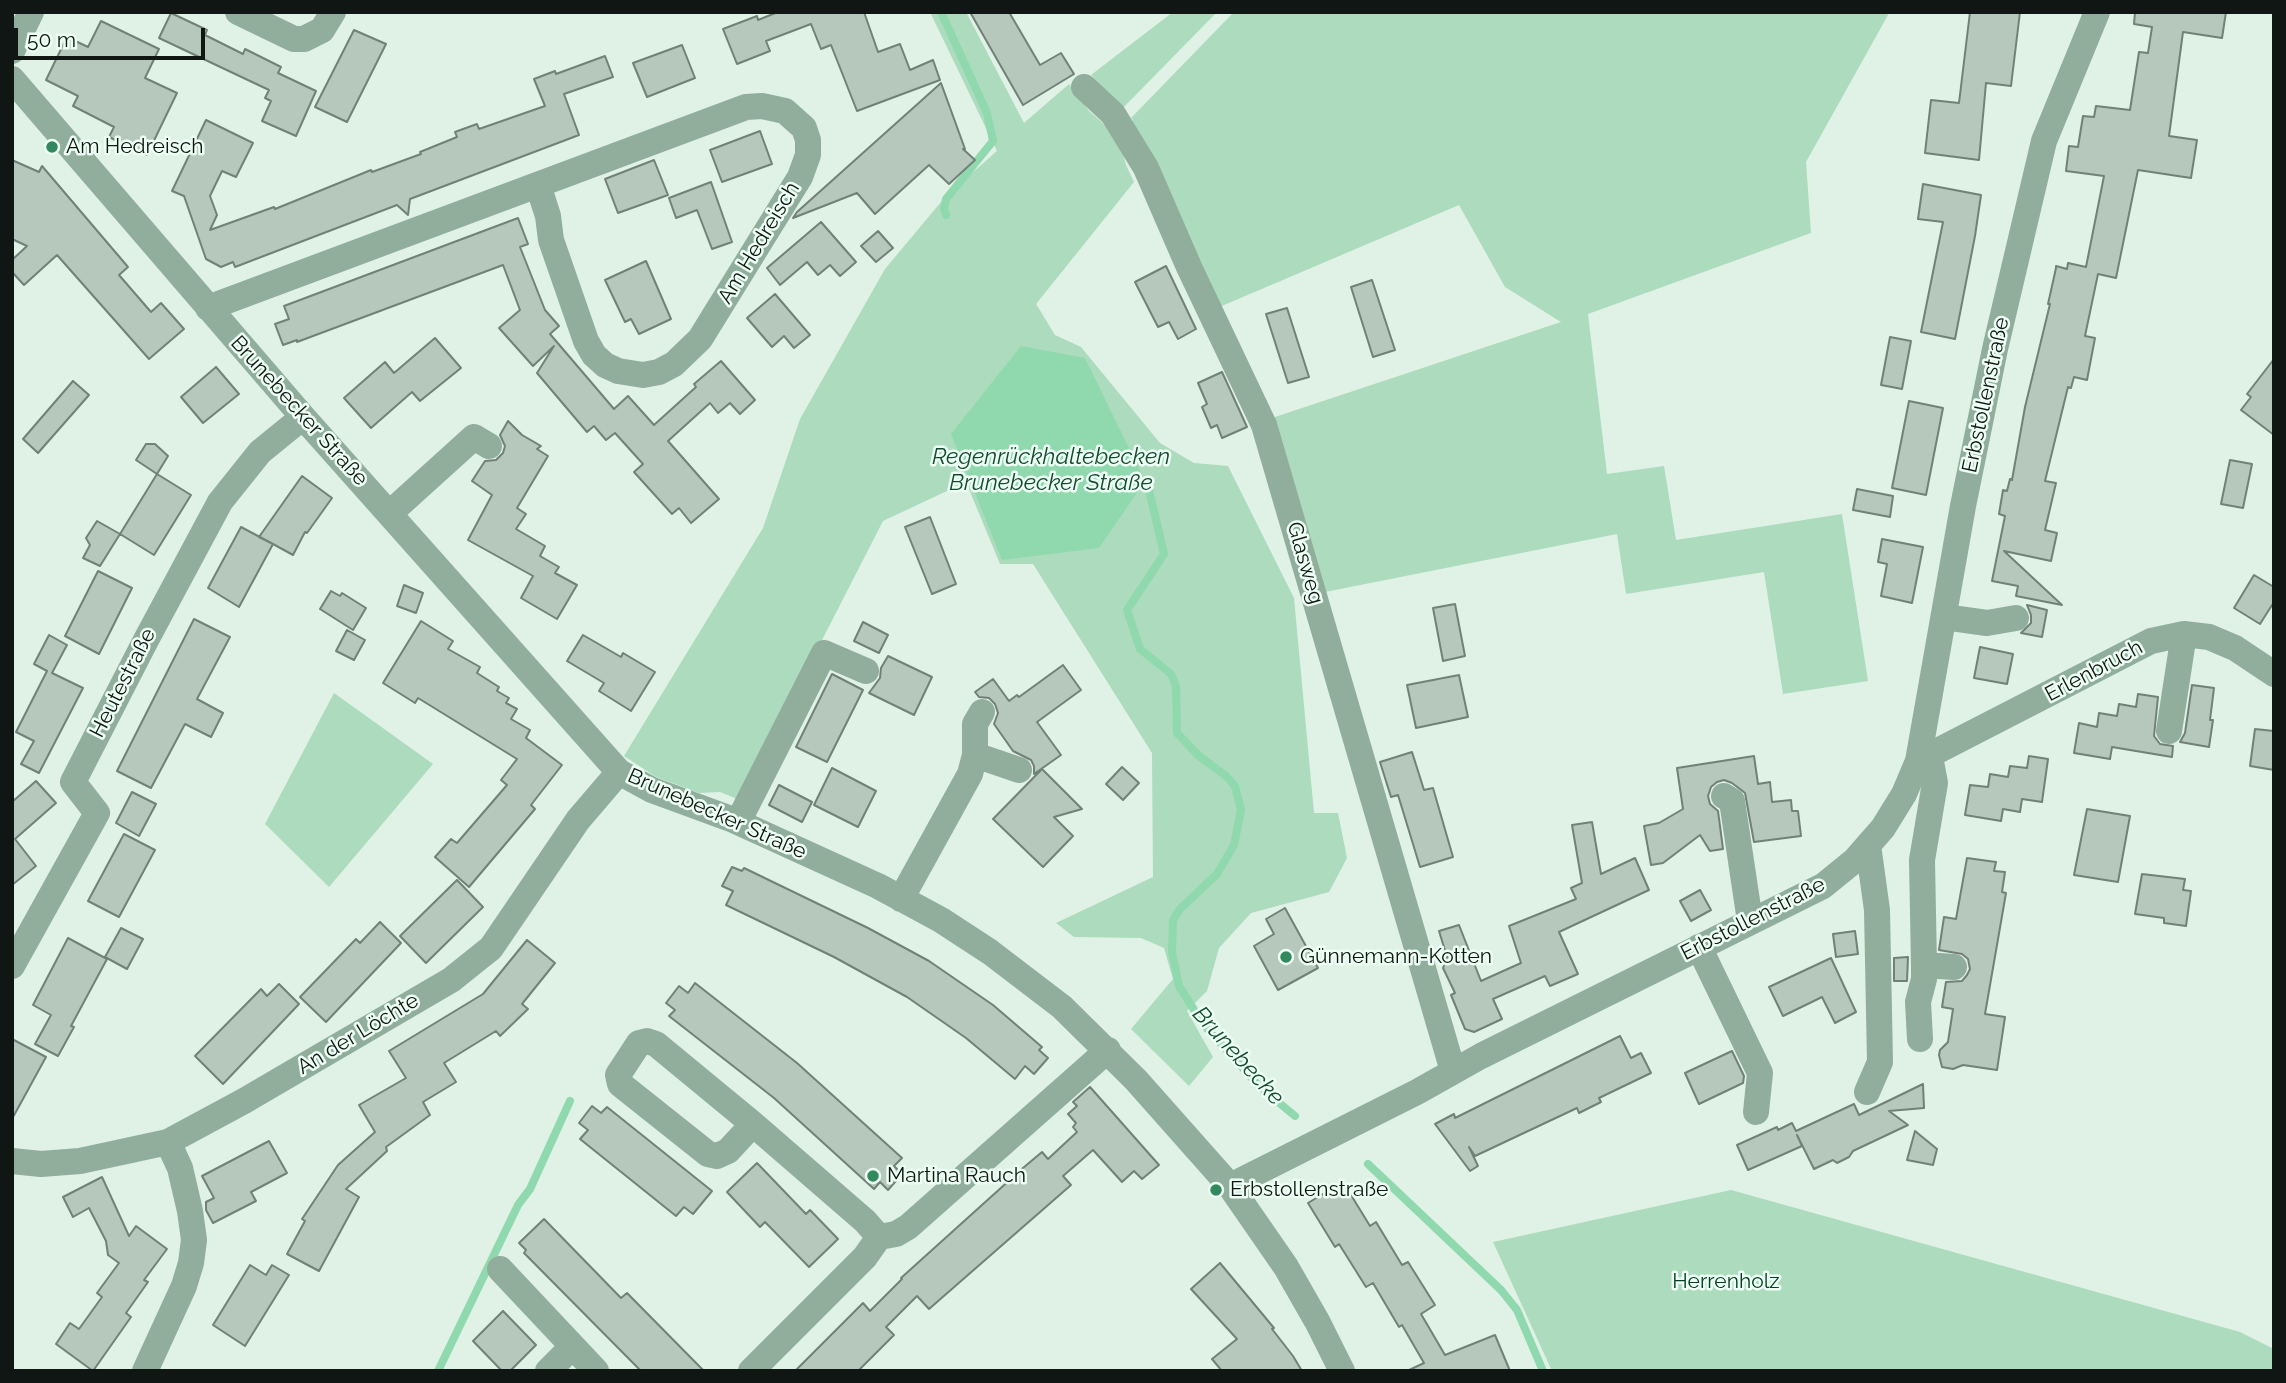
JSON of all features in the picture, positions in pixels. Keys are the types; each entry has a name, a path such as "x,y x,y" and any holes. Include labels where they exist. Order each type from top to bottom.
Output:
{"street":[{"path":"12,51 31,12"},
{"path":"238,12 294,38 304,39 322,30 333,12"},
{"name":"Erbstollenstraße","path":"1230,1186 1823,886 1855,860 1883,828 1924,759 1944,617 1987,388 2036,170 2044,141 2097,12"},
{"name":"Brunebecker Straße","path":"12,79 303,417 620,772 652,790 738,821 941,920 1022,975 1062,1007 1108,1050 1179,1126 1230,1186 1286,1267 1342,1371"},
{"name":"Glasweg","path":"1084,87 1113,114 1146,168 1189,267 1264,425 1453,1071"},
{"name":"Am Hedreisch","path":"208,308 746,107 762,106 785,111 804,128 808,140 808,155 800,177 700,339 674,364 659,372 643,375 618,371 605,365 594,355 586,341 551,240 548,216 538,186"},
{"name":"Heutestraße","path":"12,966 97,813 73,782 145,640 220,502 260,452 303,417"},
{"path":"390,513 474,437 489,446"},
{"path":"1944,617 1987,623 2016,618"},
{"path":"2169,731 2184,634"},
{"name":"Erlenbruch","path":"1924,759 2151,641 2184,634 2209,637 2235,648 2274,674"},
{"path":"738,821 824,653 866,671"},
{"path":"901,899 970,774 975,755 975,724 982,712"},
{"path":"975,755 1019,770"},
{"path":"1920,1039 1918,1002 1924,979 1922,860 1935,783 1924,759"},
{"name":"An der Löchte","path":"12,1161 40,1164 80,1161 168,1143 256,1095 464,971 491,948 502,934 578,820 620,772"},
{"path":"1724,796 1732,801 1750,921"},
{"path":"1867,1092 1880,1062 1877,910 1868,845"},
{"path":"1699,947 1760,1073 1756,1112"},
{"path":"1924,965 1954,967"},
{"path":"753,1124 728,1151 717,1156 708,1154 620,1084 618,1075 639,1043 651,1042 753,1124 879,1237"},
{"path":"751,1371 865,1257 879,1237 896,1234 908,1227 1108,1050"},
{"path":"145,1371 184,1286 191,1263 195,1233 180,1168 168,1143"},
{"path":"500,1269 596,1371"},
{"path":"548,1371 572,1347"}],"green space":[{"path":"930,12 966,12 1024,123 1069,84 1089,111 1118,136 1134,182 1036,304 1055,335 1081,347 1160,443 1194,463 1228,466 1294,598 1314,813 1338,813 1347,858 1329,892 1251,913 1219,948 1207,991 1187,1011 1213,1057 1189,1086 1131,1029 1173,979 1164,948 1141,938 1074,937 1056,923 1153,877 1152,753 1033,564 1000,564 966,482 883,521 740,800 720,792 699,793 656,777 624,756 763,528 800,419 885,269 946,196 997,151"},
{"path":"1173,12 1217,12 1122,109 1091,75"},
{"path":"1234,12 1886,12 1888,15 1806,162 1811,233 1588,314 1607,474 1664,466 1676,540 1842,514 1868,681 1783,694 1764,572 1626,594 1617,534 1320,593 1269,419 1561,322 1505,287 1459,205 1217,308 1127,127 1133,120 1131,118"},
{"path":"334,693 433,764 329,887 265,824"},
{"name":"Herrenholz","path":"1731,1190 2240,1332 2274,1349 2274,1371 1552,1371 1493,1242"}],"water":[{"name":"Regenrückhaltebecken Brunebecker Straße","path":"1021,346 1085,358 1145,481 1099,548 1002,560 951,434"}],"building":[{"path":"778,12 864,12 878,52 900,44 910,70 933,60 940,80 857,111 831,45 821,49 811,24 766,41 770,51 737,64 723,29 757,16 758,20"},
{"path":"970,12 1009,12 1040,65 1061,53 1074,74 1023,105"},
{"path":"1970,12 2020,12 2011,86 1986,83 1979,160 1925,153 1931,100 1959,103"},
{"path":"2135,12 2226,12 2222,38 2183,32 2169,136 2197,140 2191,178 2138,170 2116,278 2098,274 2085,336 2095,338 2087,380 2074,377 2071,388 2068,387 2045,481 2056,483 2045,530 2057,533 2051,561 2004,551 2062,605 2016,596 2018,586 1992,581 2005,516 1999,514 2003,490 2007,491 2010,479 2012,480 2056,266 2067,269 2068,263 2086,267 2104,176 2066,171 2069,146 2078,147 2083,116 2094,117 2096,106 2130,110 2139,52 2148,53 2152,27 2134,24"},
{"path":"171,13 207,30 205,35 243,54 245,49 281,67 278,73 316,91 296,136 262,121 271,101 265,98 269,90 159,38"},
{"path":"101,21 159,49 145,78 177,93 147,155 109,137 114,127 73,106 78,96 46,80 67,37 88,47"},
{"path":"354,30 386,44 347,122 315,107"},
{"path":"682,45 695,78 647,97 633,63"},
{"path":"605,56 613,77 564,94 579,135 410,199 408,215 397,205 235,267 233,262 221,267 206,259 184,196 172,191 206,120 253,143 236,177 222,171 210,196 217,215 210,230 274,207 275,209 371,170 372,172 421,154 420,152 457,137 455,132 477,124 479,129 545,106 534,79"},
{"path":"941,83 963,149 975,160 949,184 929,165 875,214 857,193 793,218 797,212"},
{"path":"760,131 772,164 722,182 710,150"},
{"path":"12,160 39,172 42,166 128,267 119,275 151,312 161,303 184,329 149,359 57,255 24,285 12,272 12,260 27,246 12,239"},
{"path":"654,160 668,195 618,213 605,179"},
{"path":"711,182 732,242 712,249 697,210 676,218 669,198"},
{"path":"1923,184 1981,195 1955,339 1921,332 1943,222 1918,219"},
{"path":"518,218 528,244 520,247 545,310 559,326 550,334 614,409 628,396 654,425 721,361 755,400 740,414 730,403 718,413 710,403 668,441 719,499 691,523 679,508 672,514 634,472 643,464 615,433 606,440 594,426 587,432 537,373 554,346 533,366 499,328 520,310 503,265 283,345 275,324 289,319 284,306"},
{"path":"821,222 856,262 840,276 830,265 818,275 807,262 780,285 767,268"},
{"path":"878,231 893,248 876,262 861,246"},
{"path":"646,261 671,319 639,334 631,319 625,322 605,280"},
{"path":"1166,266 1196,329 1178,339 1169,322 1158,327 1135,282"},
{"path":"1372,280 1395,350 1373,357 1351,287"},
{"path":"775,294 810,335 794,348 784,336 772,347 747,318"},
{"path":"1287,308 1309,377 1288,383 1266,314"},
{"path":"1890,337 1911,341 1902,389 1881,385"},
{"path":"435,338 461,368 420,401 412,392 371,428 344,398 385,362 394,373"},
{"path":"2274,359 2274,435 2241,410 2251,397 2247,394"},
{"path":"216,367 239,394 203,423 181,397"},
{"path":"1222,372 1247,427 1222,438 1217,425 1211,428 1202,407 1207,404 1198,383"},
{"path":"73,381 89,395 38,453 23,439"},
{"path":"1909,401 1943,408 1926,495 1892,488"},
{"path":"508,421 522,435 541,446 537,449 548,456 517,508 526,514 516,529 545,546 540,556 559,567 555,573 577,585 557,619 521,598 533,576 468,540 492,495 472,481 485,461 496,460 503,453 505,446 500,435"},
{"path":"146,444 155,444 168,456 157,474 136,460"},
{"path":"2230,460 2252,464 2243,508 2221,504"},
{"path":"157,474 191,495 154,555 120,534"},
{"path":"302,476 332,498 307,533 305,532 293,555 273,544 239,607 208,588 241,527 259,537"},
{"path":"1857,489 1893,496 1890,517 1853,510"},
{"path":"930,517 956,584 932,594 905,527"},
{"path":"97,521 120,534 100,566 83,558 90,545 86,538"},
{"path":"1882,539 1923,547 1912,603 1881,596 1887,564 1878,562"},
{"path":"98,571 132,588 99,654 65,636"},
{"path":"2254,575 2274,587 2274,602 2260,624 2234,608"},
{"path":"404,585 423,593 416,613 397,606"},
{"path":"331,591 340,596 342,593 366,608 353,630 320,609"},
{"path":"1455,604 1465,656 1443,661 1433,608"},
{"path":"2027,605 2047,610 2042,637 2021,633 2031,623"},
{"path":"194,619 230,637 197,699 223,713 211,737 185,724 151,788 117,771"},
{"path":"421,621 453,641 448,649 480,667 477,673 499,687 497,691 509,698 506,703 517,709 511,719 530,730 526,738 562,765 531,805 535,809 469,887 435,857 451,839 457,843 507,785 501,780 517,759 418,698 415,703 383,683"},
{"path":"863,622 888,635 879,653 854,641"},
{"path":"347,630 365,640 354,660 336,651"},
{"path":"49,635 67,645 52,673 83,688 39,773 21,764 34,741 16,732 47,671 34,664"},
{"path":"583,635 621,657 623,653 655,672 631,711 599,691 604,683 567,661"},
{"path":"1980,647 2013,654 2007,684 1974,678"},
{"path":"888,656 932,677 914,715 869,693 880,678 881,668"},
{"path":"1063,665 1081,690 1037,722 1061,755 1034,774 1031,760 1013,751 994,724 998,713 995,704 989,698 979,697 975,692 993,679 1009,701 1017,695 1019,697"},
{"path":"832,674 863,690 827,762 796,747"},
{"path":"1459,675 1468,717 1416,728 1407,685"},
{"path":"2192,685 2214,688 2209,747 2180,742 2185,733"},
{"path":"2138,694 2158,697 2154,736 2160,744 2173,746 2172,757 2112,747 2110,759 2074,753 2079,723 2097,727 2099,713 2117,716 2119,704 2136,707"},
{"path":"2255,729 2274,731 2274,770 2250,766"},
{"path":"1412,752 1424,790 1433,788 1453,857 1420,867 1398,795 1391,797 1380,762"},
{"path":"1754,756 1758,784 1770,782 1772,802 1791,800 1792,811 1798,811 1801,836 1754,842 1745,793 1724,780 1711,787 1708,796 1710,804 1718,811 1723,849 1710,851 1700,835 1663,863 1651,865 1644,826 1659,823 1683,809 1677,768"},
{"path":"2029,756 2048,759 2042,802 2022,799 2020,812 2003,809 2001,821 1965,815 1970,785 1988,787 1990,774 2008,777 2010,766 2027,768"},
{"path":"1122,767 1139,783 1123,800 1106,784"},
{"path":"832,768 876,791 858,827 814,805"},
{"path":"1042,769 1082,809 1054,817 1073,836 1043,867 993,819"},
{"path":"36,781 56,803 15,839 36,866 12,885 12,802"},
{"path":"779,785 812,802 802,822 769,805"},
{"path":"132,792 156,804 139,836 116,823"},
{"path":"2087,809 2130,816 2118,882 2074,875"},
{"path":"1592,822 1601,874 1635,858 1649,890 1559,932 1578,974 1550,986 1545,976 1493,999 1502,1019 1474,1032 1465,1029 1451,995 1455,993 1443,968 1447,957 1439,931 1459,925 1481,981 1521,963 1509,926 1576,899 1571,888 1582,883 1572,825"},
{"path":"124,834 155,850 119,917 88,901"},
{"path":"1967,858 1996,862 1994,871 2005,872 2002,892 2006,893 1985,1014 2005,1017 1997,1070 1963,1065 1953,1069 1942,1067 1939,1055 1948,1042 1953,1009 1942,1007 1946,982 1962,981 1970,969 1968,959 1962,954 1939,950 1944,917 1956,919"},
{"path":"732,867 742,871 744,868 929,961 993,1005 1042,1047 1039,1050 1048,1058 1034,1074 1025,1066 1015,1079 966,1038 907,997 834,957 726,905 733,891 722,886"},
{"path":"2142,874 2185,879 2183,890 2191,891 2186,926 2164,923 2164,918 2135,914"},
{"path":"457,880 483,907 426,963 400,936"},
{"path":"1700,890 1711,910 1691,921 1680,901"},
{"name":"Günnemann-Kotten","path":"1285,908 1318,968 1278,990 1254,946 1274,934 1266,919"},
{"path":"380,922 401,943 326,1022 300,997 356,939 360,943"},
{"path":"121,928 143,939 127,969 105,957"},
{"path":"1855,931 1858,954 1836,957 1833,934"},
{"path":"68,938 107,959 58,1056 35,1044 51,1015 33,1005"},
{"path":"527,940 555,963 522,1004 528,1009 500,1036 496,1031 444,1063 456,1082 423,1102 430,1115 386,1147 387,1151 346,1189 359,1197 319,1271 287,1254 305,1221 302,1219 338,1165 375,1132 359,1105 406,1078 389,1051 483,994"},
{"path":"1908,957 1907,981 1894,981 1894,958"},
{"path":"1831,958 1856,1012 1835,1023 1822,997 1783,1016 1769,987"},
{"path":"695,983 797,1063 902,1158 894,1166 902,1174 888,1190 880,1182 874,1189 774,1098 669,1016 675,1010 666,1003 679,986 688,993"},
{"path":"279,984 299,1004 223,1084 195,1056 261,989 267,996"},
{"path":"1620,1036 1631,1058 1641,1053 1651,1073 1599,1098 1601,1102 1579,1113 1577,1108 1475,1156 1469,1147 1478,1166 1470,1171 1435,1124 1454,1114 1455,1118"},
{"path":"12,1039 46,1057 12,1119"},
{"path":"1732,1051 1744,1076 1743,1083 1699,1104 1685,1073"},
{"path":"1923,1084 1924,1108 1889,1111 1908,1125 1853,1151 1849,1157 1837,1163 1833,1160 1814,1169 1797,1135 1802,1146 1748,1170 1737,1145 1792,1123 1796,1131 1854,1104 1859,1115"},
{"path":"1090,1087 1159,1165 1142,1179 1134,1171 1122,1182 1093,1150 1063,1176 1071,1185 929,1309 917,1296 886,1327 894,1335 858,1371 795,1371 863,1303 870,1311 901,1278 1023,1168 1042,1152 1048,1159 1077,1132 1073,1127 1076,1123 1068,1114 1077,1106 1073,1102"},
{"path":"592,1106 601,1113 607,1107 712,1191 693,1214 684,1207 676,1216 580,1139 588,1130 579,1123"},
{"path":"1915,1131 1937,1149 1933,1165 1907,1160"},
{"path":"269,1141 287,1173 251,1192 256,1201 213,1223 206,1210 206,1202 214,1198 202,1176"},
{"path":"757,1163 806,1214 810,1210 838,1239 809,1267 765,1222 760,1227 727,1192"},
{"path":"102,1177 129,1236 136,1226 167,1249 144,1280 148,1282 126,1313 131,1317 93,1371 56,1344 70,1323 79,1329 102,1297 97,1293 119,1263 108,1255 106,1241 89,1208 73,1217 63,1197"},
{"path":"1343,1182 1370,1226 1376,1222 1402,1265 1408,1262 1435,1305 1421,1314 1445,1355 1495,1335 1510,1371 1407,1371 1424,1363 1402,1325 1399,1327 1373,1283 1366,1287 1339,1244 1335,1247 1308,1203"},
{"path":"544,1219 621,1298 627,1293 704,1371 641,1371 524,1253 526,1250 519,1243"},
{"path":"1220,1263 1274,1328 1272,1329 1302,1371 1222,1371 1212,1359 1237,1339 1191,1289"},
{"path":"250,1265 266,1275 272,1265 289,1275 245,1346 213,1325"},
{"path":"503,1311 536,1345 510,1371 502,1371 473,1341"}],"waterway":[{"name":"Brunebecke","path":"941,12 987,113 993,141 946,199 946,215"},
{"name":"Brunebecke","path":"1135,479 1149,490 1164,554 1127,610 1140,649 1171,674 1176,686 1177,733 1199,756 1235,786 1241,810 1234,845 1217,874 1180,909 1173,920 1172,952 1179,986 1203,1024 1260,1087 1295,1116"},
{"path":"438,1371 518,1205 530,1189 570,1101"},
{"name":"Brunebecke","path":"1368,1164 1501,1290 1517,1310 1543,1371"}],"place":[{"name":"Am Hedreisch","path":"52,147"},
{"name":"Günnemann-Kotten","path":"1286,957"},
{"name":"Martina Rauch","path":"873,1176"},
{"name":"Erbstollenstraße","path":"1216,1190"}]}
